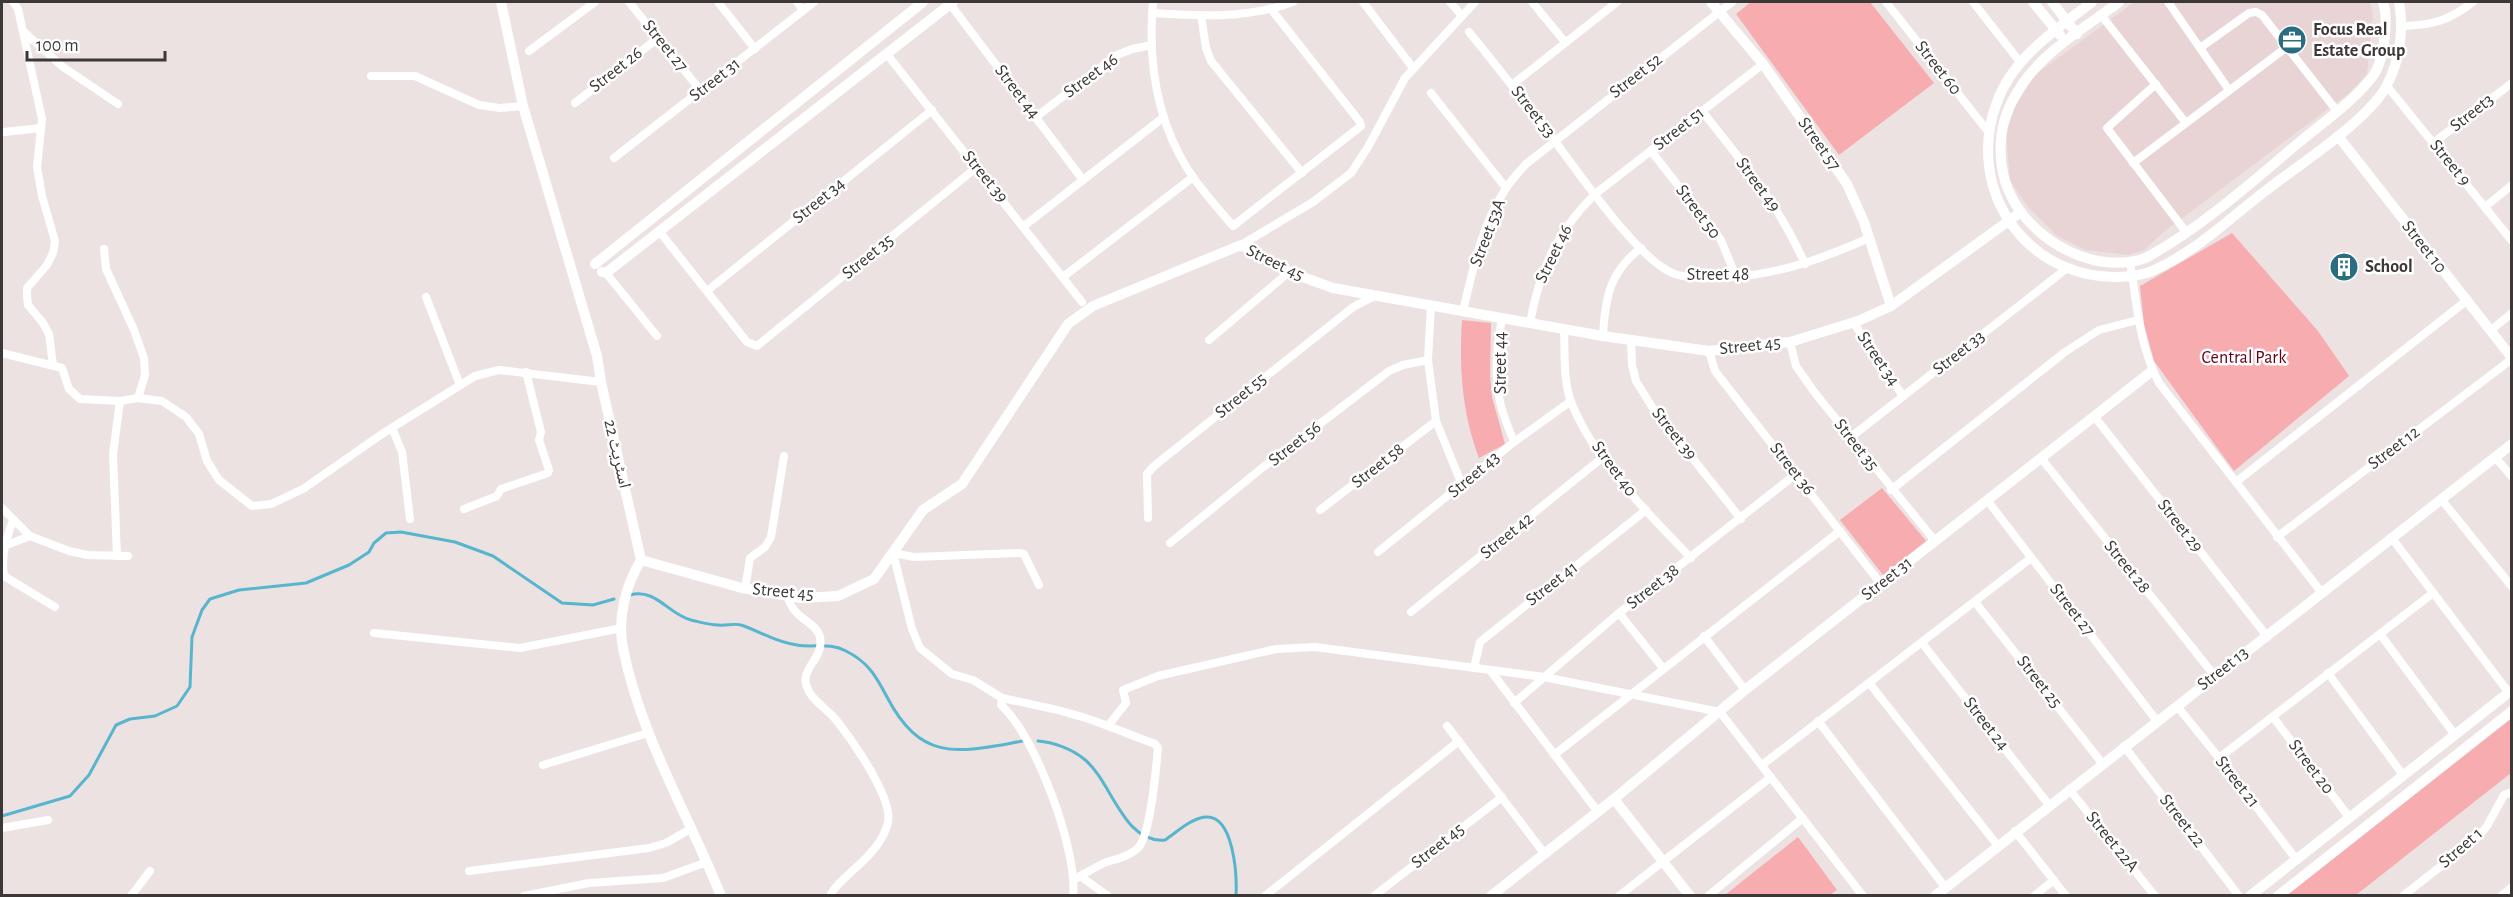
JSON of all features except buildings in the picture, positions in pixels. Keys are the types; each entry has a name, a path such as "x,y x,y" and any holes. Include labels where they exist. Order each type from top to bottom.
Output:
{"street":[{"name":"اسٹریٹ 22","path":"501,2 523,106 597,356 641,560"},
{"path":"529,51 595,2"},
{"name":"Street 27","path":"628,2 701,91"},
{"path":"718,2 755,49"},
{"path":"797,2 803,10"},
{"name":"Street 31","path":"614,158 814,2"},
{"path":"601,270 923,2"},
{"name":"Street 45","path":"1153,2 1153,72 1164,117 1181,157 1193,177 1233,226 1361,126 1271,9"},
{"path":"1152,13 1230,15 1271,9 1293,2"},
{"path":"1364,2 1413,68"},
{"path":"1450,2 1462,16"},
{"path":"1241,245 1313,202 1351,172 1368,147 1386,110 1413,68 1475,2"},
{"path":"1532,2 1565,42"},
{"path":"1512,85 1617,2"},
{"name":"Street 57","path":"1711,2 1763,64 1848,184 1869,238 1891,306"},
{"path":"1719,12 1732,2"},
{"name":"Street 60","path":"1886,2 1990,134"},
{"path":"1973,2 2020,62"},
{"path":"2033,2 2066,42"},
{"path":"2052,2 2077,34"},
{"path":"2092,2 2055,30 2020,62 2008,78 1996,103 1990,134 1988,168 1995,197 2009,222 2036,250 2066,269 2094,275 2132,276 2154,271 2196,245 2338,136 2374,103 2387,86 2397,58 2402,26 2399,2"},
{"path":"2119,2 2032,70 2018,90 2006,114 2000,145 2003,176 2021,212 2040,232 2071,253 2105,262 2130,262 2149,257 2187,232 2257,178 2337,111 2374,75 2385,35 2383,2"},
{"path":"2168,2 2229,90"},
{"path":"2402,26 2440,22 2457,14 2473,2"},
{"path":"601,270 659,231 952,3"},
{"name":"Street 44","path":"952,3 1083,180"},
{"path":"17,4 42,119 38,167 42,196 55,241 47,265 27,288 27,296 28,305 43,322 49,334 52,365"},
{"name":"Street 52","path":"1554,140 1719,12"},
{"path":"2200,48 2249,13 2256,12 2262,15 2337,111"},
{"path":"1201,15 1206,48 1211,61 1302,173"},
{"path":"2101,15 2186,123"},
{"path":"23,31 63,67 118,104"},
{"name":"Street 53","path":"1468,32 1512,85 1595,194"},
{"name":"Street 26","path":"575,103 658,38"},
{"name":"Street 46","path":"1036,117 1117,55 1152,45"},
{"path":"2133,163 2287,47"},
{"name":"Street 39","path":"886,53 1082,302"},
{"name":"Street 51","path":"1595,194 1763,64"},
{"path":"833,75 843,86"},
{"path":"371,76 415,76 479,105 500,108 523,106"},
{"name":"Street3","path":"2433,143 2511,83"},
{"path":"2156,84 2107,128 2187,232"},
{"name":"Street 9","path":"2387,86 2511,241"},
{"path":"1431,93 1506,188"},
{"name":"Street 34","path":"707,291 932,110"},
{"name":"Street 49","path":"1702,111 1768,194 1790,229 1805,264"},
{"path":"1024,226 1164,117"},
{"path":"4,132 41,128"},
{"name":"Street 10","path":"2338,136 2466,301 2492,330 2511,359"},
{"name":"Street 53A","path":"1463,311 1479,245 1506,188 1526,164 1554,140"},
{"name":"Street 50","path":"1651,151 1720,240 1736,277"},
{"name":"Street 35","path":"707,291 747,342 757,346 978,167"},
{"path":"1063,277 1193,177"},
{"path":"2257,178 2267,189"},
{"path":"2485,207 2511,186"},
{"name":"Street 46","path":"1530,323 1541,274 1557,241 1573,217 1595,194"},
{"name":"Street 48","path":"1595,194 1654,262 1676,274 1694,278 1736,277 1782,271 1869,238"},
{"name":"Street 45","path":"641,560 746,589 801,598 838,596 857,588 874,579 923,510 962,484 1068,324 1094,306 1241,245 1289,272 1333,288 1373,297 1431,305 1603,336 1709,351 1790,342 1853,322 1891,306 2021,212"},
{"path":"659,231 707,291"},
{"path":"1603,336 1605,304 1618,270 1641,248"},
{"path":"104,249 106,269 144,358 145,375 138,398"},
{"path":"2130,262 2138,320 2152,371 2322,593"},
{"name":"Street 33","path":"1851,437 2066,269"},
{"path":"601,270 657,336"},
{"path":"1209,340 1289,272"},
{"path":"426,297 460,385"},
{"name":"Street 55","path":"1148,518 1147,474 1154,466 1353,307 1373,297"},
{"path":"2236,482 2466,301"},
{"path":"1431,305 1428,360 1436,421 1462,485"},
{"path":"2492,330 2511,314"},
{"name":"Street 44","path":"1502,318 1497,373 1500,402 1514,442"},
{"path":"1891,490 2065,352 2099,330 2138,320"},
{"name":"Street 34","path":"1853,322 1904,396"},
{"name":"Street 40","path":"1564,329 1565,370 1571,400 1602,458 1691,558"},
{"name":"Street 39","path":"1631,340 1632,365 1636,381 1654,410 1741,519"},
{"name":"Street 35","path":"1790,342 1796,366 1891,490 1935,541"},
{"name":"Street 36","path":"1709,351 1715,370 1881,584"},
{"path":"2,353 62,368 69,388 80,399 120,401 138,398 162,401 186,417 199,434 207,461 219,480 252,506 270,504 303,489 392,428 475,376 490,372 526,372 601,382"},
{"name":"Street 12","path":"2277,537 2511,359"},
{"name":"Street 56","path":"1170,543 1262,468 1389,371 1403,365 1428,360"},
{"name":"Street 31","path":"1614,799 1745,690 2152,371"},
{"path":"464,509 497,496 501,489 548,473 539,440 541,432 526,372"},
{"name":"Street 43","path":"1378,552 1514,442 1571,400"},
{"path":"117,556 113,454 120,401"},
{"name":"Street 29","path":"2094,416 2266,635"},
{"name":"Street 58","path":"1320,510 1436,421"},
{"path":"392,428 402,452 410,519"},
{"name":"Street 13","path":"1935,896 2511,444"},
{"path":"746,589 750,558 765,547 771,537 784,456"},
{"path":"2495,457 2511,477"},
{"name":"Street 42","path":"1411,612 1602,458"},
{"name":"Street 28","path":"2041,458 2214,675"},
{"name":"Street 38","path":"1514,703 1619,614 1796,474"},
{"path":"2441,499 2511,587"},
{"name":"Street 27","path":"1987,500 2157,721"},
{"path":"2,508 30,536 87,555 128,556"},
{"name":"Street 41","path":"1474,668 1480,642 1646,510"},
{"path":"13,520 4,546 2,560 4,576 55,607"},
{"path":"1554,755 1630,693 1840,531"},
{"path":"4,546 30,536"},
{"path":"2250,896 2510,692 2391,537"},
{"path":"1039,585 1024,554 914,557 893,553 912,629 920,648 952,674 973,680 1002,698 1021,704 1051,707 1085,717 1155,744 1158,748 1148,824 1139,848 1127,856 1104,864 1077,878"},
{"path":"1762,765 2031,558"},
{"path":"641,560 630,579 624,603 623,647 648,733 721,896"},
{"path":"2219,758 2433,593"},
{"path":"787,595 793,610 810,624 820,638 819,650 806,672 806,687 813,698 838,723 880,790 888,811 888,822 879,846 842,880 830,896"},
{"name":"Street 25","path":"1975,602 2102,763"},
{"path":"1619,614 1663,668"},
{"path":"374,633 520,648 622,628"},
{"path":"2380,634 2455,735"},
{"path":"1704,636 1745,690"},
{"name":"Street 24","path":"1922,643 2049,805"},
{"path":"1108,726 1126,703 1123,690 1128,686 1158,676 1276,649 1315,647 1544,677 1720,712 1863,896"},
{"path":"1490,670 1598,812"},
{"path":"2328,674 2403,775"},
{"path":"1870,684 1998,846"},
{"path":"1002,698 1001,705 1016,721 1034,753 1064,828 1077,878 1073,896"},
{"name":"Street 21","path":"2177,706 2296,859"},
{"path":"2268,882 2278,896 2511,711"},
{"path":"2484,712 2492,726"},
{"name":"Street 20","path":"2273,717 2349,817"},
{"path":"1818,721 1945,887"},
{"path":"1447,726 1545,853"},
{"path":"543,765 648,733"},
{"path":"1265,896 1277,892 1459,741"},
{"name":"Street 22","path":"2124,746 2239,896"},
{"path":"1619,896 1771,777"},
{"name":"Street 22A","path":"2069,789 2155,896"},
{"name":"Street 1","path":"2403,896 2478,837 2487,826 2504,795 2510,792"},
{"name":"Street 45","path":"1374,896 1502,797"},
{"path":"1491,896 1614,799 1690,896"},
{"path":"1708,896 1803,818"},
{"path":"2,828 48,820"},
{"path":"469,871 649,848 666,843 692,828"},
{"path":"2016,831 2066,896"},
{"path":"524,896 589,883 663,878 707,862"},
{"path":"131,896 150,871"},
{"path":"1077,878 1108,896"},
{"path":"2034,896 2054,880"},
{"path":"2501,896 2511,887"}],"shaded area":[{"path":"2134,2 2370,2 2373,15 2367,74 2348,94 2165,231 2144,250 2129,255 2085,250 2056,235 2029,208 2010,181 2006,133 2015,107 2035,75"}],"green space":[{"path":"1751,2 1870,2 1934,83 1839,155 1736,14"},
{"name":"Central Park","path":"2232,233 2318,331 2349,376 2234,471 2154,361 2144,324 2140,286"},
{"path":"1462,320 1491,323 1492,397 1505,444 1479,458 1465,407 1461,356"},
{"path":"1882,488 1926,541 1883,575 1840,520"},
{"path":"2511,719 2511,773 2356,895 2286,896"},
{"path":"1798,837 1837,890 1830,895 1725,895"}],"waterway":[{"path":"2,816 70,796 89,775 116,725 130,719 155,716 177,706 190,687 192,637 202,610 210,599 239,590 306,583 349,565 369,552 374,543 386,533 401,532 455,542 493,556 562,603 593,605 614,599"},
{"path":"630,595 639,594 655,598 675,613 691,620 715,625 741,625 790,644 840,648 871,670 900,719 914,734 929,743 962,750 1023,741"},
{"path":"1038,741 1062,747 1084,759 1094,769 1128,822 1151,839 1165,840 1194,820 1205,817 1215,819 1228,835 1232,848 1236,896"}],"place":[{"name":"Focus Real Estate Group","path":"2292,40"},
{"name":"School","path":"2344,267"}]}
